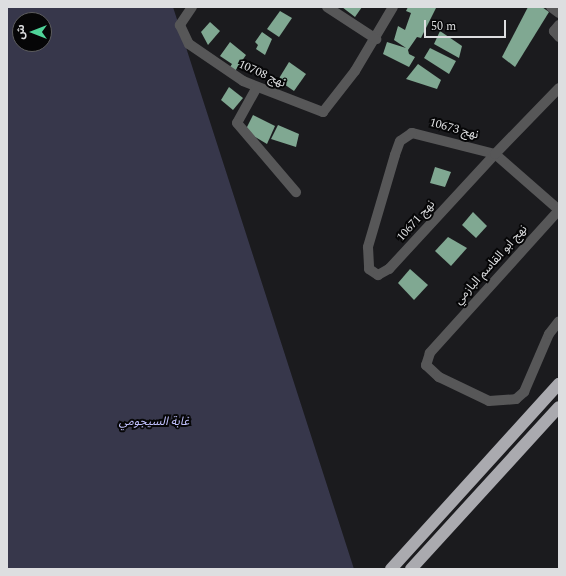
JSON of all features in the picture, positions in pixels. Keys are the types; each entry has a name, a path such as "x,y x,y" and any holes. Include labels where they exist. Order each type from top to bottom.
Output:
{"highway":[{"path":"390,569 559,384"},
{"path":"411,569 559,407"}],"street":[{"name":"نهج 10708","path":"192,7 180,25 189,44 229,73 257,87 323,112 355,71 376,40"},
{"path":"327,7 376,40 393,7"},
{"path":"551,7 559,13"},
{"path":"559,25 554,32 559,37"},
{"path":"257,87 237,123 296,192"},
{"name":"نهج 10671","path":"395,155 368,247 369,269 378,275 389,270 495,154 559,88"},
{"name":"نهج 10673","path":"395,155 400,142 419,133 495,154"},
{"path":"495,154 559,210"},
{"name":"نهج ابو القاسم البازمي","path":"559,210 443,338 426,359 430,371 484,399 508,402 524,392 549,334 559,320"}],"green space":[{"name":"غابة السيجومي","path":"7,7 173,7 354,569 7,569"}],"building":[{"path":"342,7 362,7 355,17"},
{"path":"408,7 436,8 421,38 417,37 408,50 409,54 415,57 409,67 383,54 387,42 406,48 394,40 398,26 405,30 411,13 406,11"},
{"path":"528,7 542,7 549,12 515,67 502,57"},
{"path":"280,11 292,18 279,37 267,29"},
{"path":"210,22 220,31 208,45 201,32"},
{"path":"440,31 462,46 459,58 434,44"},
{"path":"262,32 272,39 265,55 256,49 258,45 255,42"},
{"path":"230,42 246,55 235,71 230,67 232,64 220,56"},
{"path":"430,48 456,61 449,74 424,58"},
{"path":"289,62 306,74 294,91 278,80"},
{"path":"418,64 441,80 437,89 406,79"},
{"path":"229,87 243,98 233,110 221,100"},
{"path":"253,115 275,126 267,144 245,131"},
{"path":"278,125 299,134 296,147 271,139"},
{"path":"435,167 451,172 445,187 430,183"},
{"path":"473,212 487,226 476,238 462,225"},
{"path":"448,237 467,248 451,266 435,251"},
{"path":"410,269 428,285 414,300 398,283"}]}
